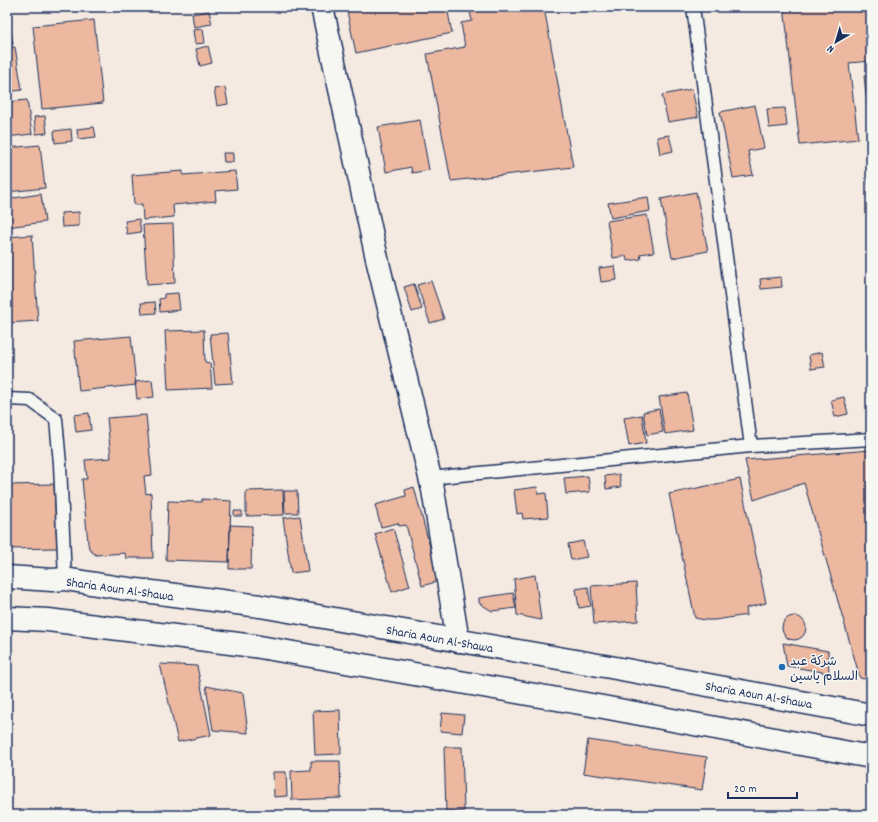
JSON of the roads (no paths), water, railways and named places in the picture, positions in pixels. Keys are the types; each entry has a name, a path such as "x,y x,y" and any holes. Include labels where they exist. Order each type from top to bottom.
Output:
{"main road":[{"path":"322,7 378,263 430,478 458,641"},
{"name":"Sharia Aoun Al-Shawa","path":"7,577 52,580 66,579 129,589 260,606 610,667 871,715"},
{"path":"7,618 48,620 254,646 603,707 871,757"}],"lane":[{"path":"693,7 751,446"},
{"path":"7,399 30,400 56,419 66,579"},
{"path":"430,478 751,446 871,439"}],"place":[{"name":"شركة عبد السلام ياسين","path":"782,667"}]}
